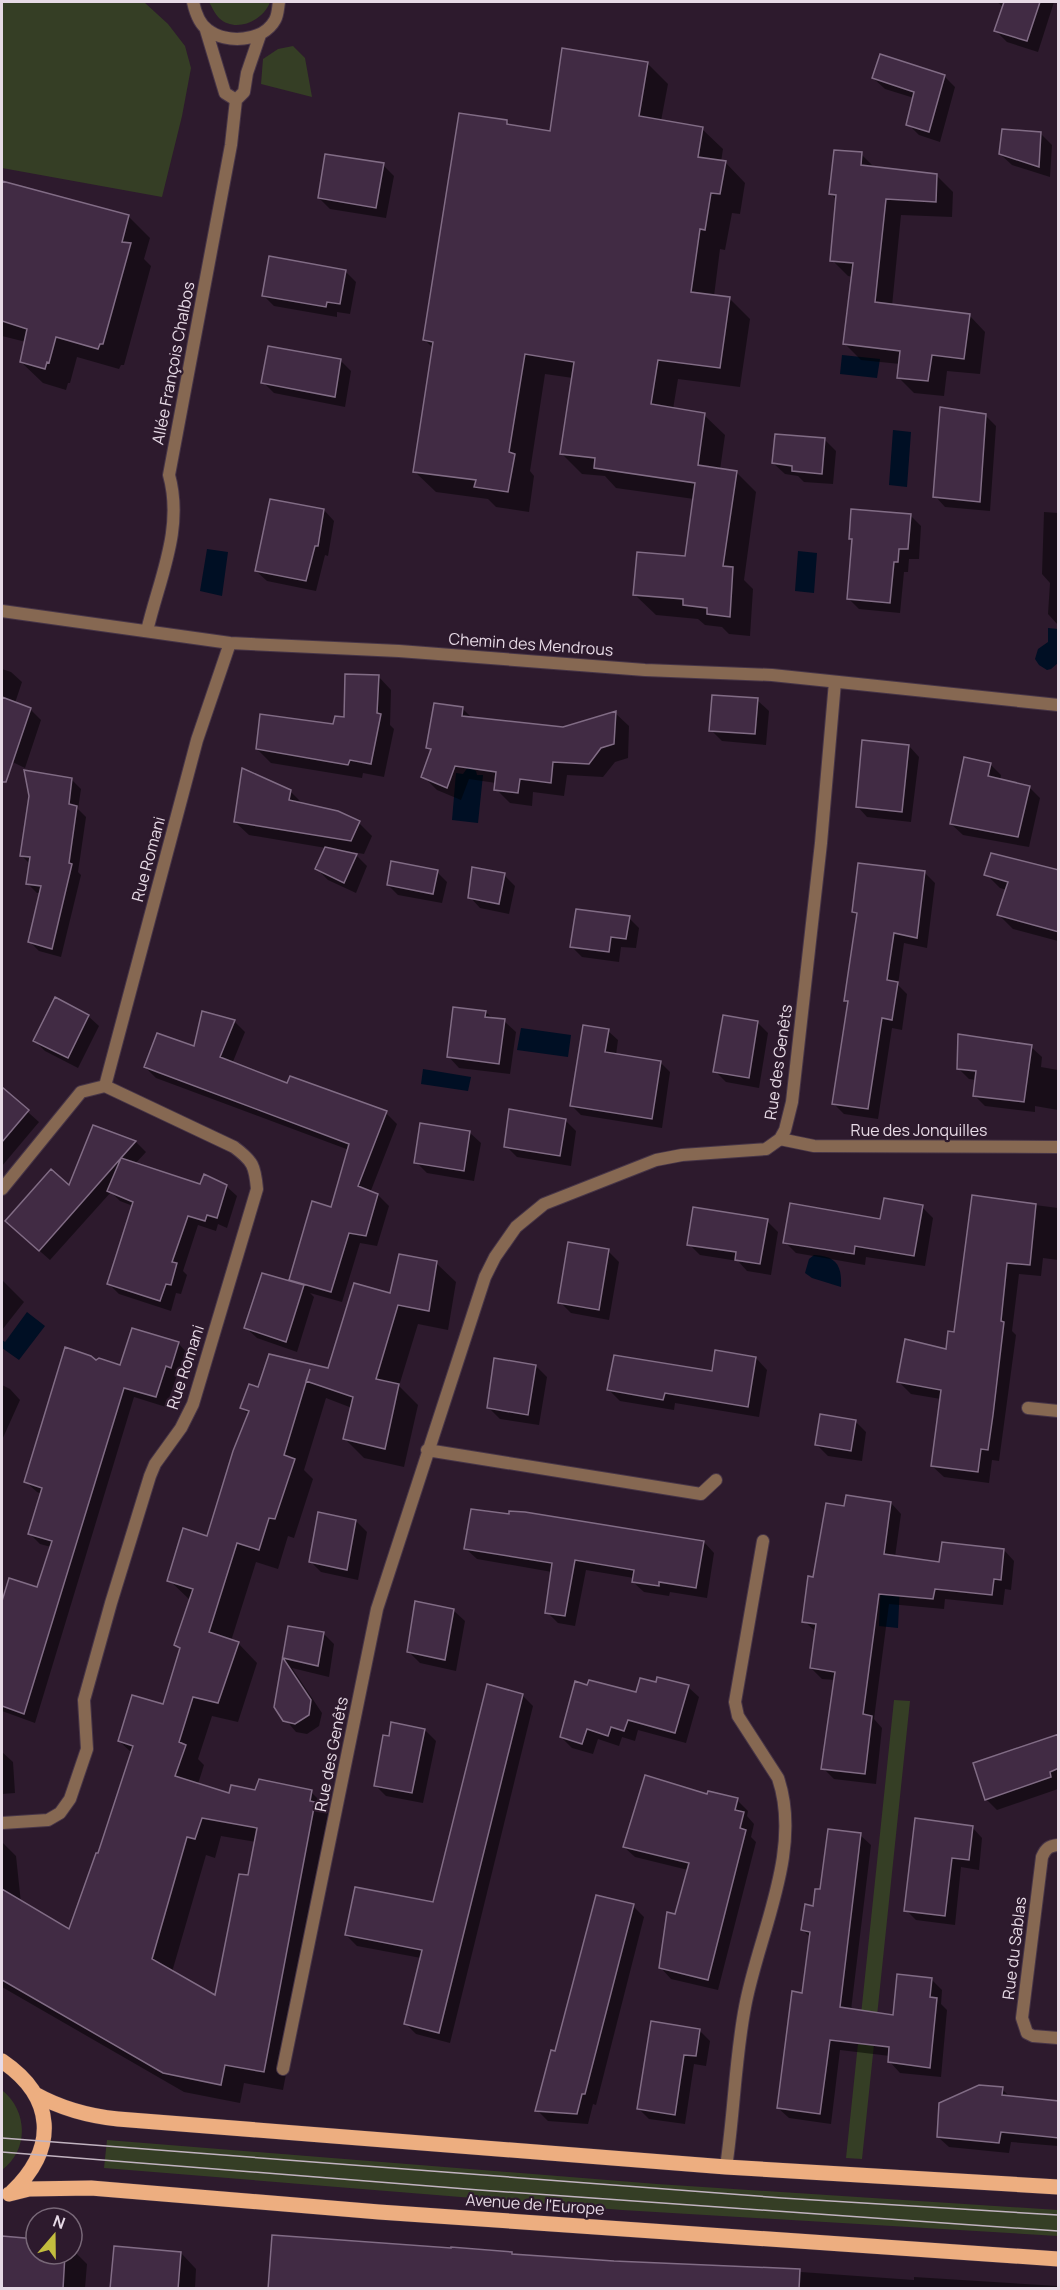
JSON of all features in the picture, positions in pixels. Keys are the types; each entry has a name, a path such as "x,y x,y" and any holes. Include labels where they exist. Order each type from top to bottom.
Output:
{"main road":[{"path":"2,2061 20,2073 35,2094 43,2117 44,2141 40,2155 28,2177 5,2196"},
{"path":"35,2094 67,2109 108,2118 726,2167 1059,2187"},
{"name":"Avenue de l'Europe","path":"5,2196 29,2189 91,2188 390,2212 1059,2259"}],"street":[{"path":"193,2 196,13 206,30 225,93 236,100"},
{"name":"Allée François Chalbos","path":"147,631 162,581 174,526 173,489 169,475 231,145 236,100 244,92 247,73 260,35 275,20 279,2"},
{"path":"206,30 222,38 237,39 260,35"},
{"name":"Chemin des Mendrous","path":"2,611 230,643 399,651 645,670 772,675 1059,705"},
{"name":"Rue Romani","path":"2,1822 48,1820 60,1813 70,1799 87,1749 84,1700 111,1603 155,1464 181,1428 193,1404 257,1189 256,1172 250,1159 242,1153 105,1086 197,740 230,643"},
{"name":"Rue des Genêts","path":"284,2069 377,1609 427,1450 485,1277 495,1257 516,1227 544,1204 656,1160 682,1155 766,1149 780,1139 785,1130 792,1102 821,843 835,682"},
{"path":"2,1189 81,1092 105,1086"},
{"name":"Rue des Jonquilles","path":"780,1139 814,1146 1059,1147"},
{"path":"1028,1408 1059,1411"},
{"path":"427,1450 701,1494 716,1480"},
{"path":"726,2167 744,2007 780,1869 786,1832 778,1778 738,1716 735,1702 764,1541"},
{"name":"Rue du Sablas","path":"1059,1845 1050,1846 1042,1857 1022,2018 1027,2033 1033,2036 1059,2038"}],"green space":[{"path":"2,2 144,2 168,24 185,46 191,68 162,197 2,168"},
{"path":"209,2 270,2 267,9 256,19 249,23 233,25 219,18"},
{"path":"293,46 305,58 312,97 261,84 263,59 278,49"},
{"path":"894,1700 910,1701 862,2159 846,2158"},
{"path":"2,2090 17,2109 22,2130 17,2152 2,2170"},
{"path":"107,2140 657,2184 1058,2210 1058,2236 622,2210 104,2168"}],"water":[{"path":"842,355 880,359 877,378 840,374"},
{"path":"893,430 911,432 907,487 889,485"},
{"path":"207,549 228,552 222,596 200,591"},
{"path":"798,551 817,553 814,593 795,591"},
{"path":"1048,628 1058,629 1058,663 1047,670 1035,659 1038,649 1048,642"},
{"path":"468,767 476,771 477,775 483,775 478,823 452,820 456,773 463,774"},
{"path":"521,1028 571,1035 568,1057 517,1050"},
{"path":"423,1069 471,1077 468,1091 421,1084"},
{"path":"814,1255 833,1260 839,1268 841,1287 812,1278 805,1273 809,1259"},
{"path":"27,1312 45,1326 19,1360 2,1348 2,1340 5,1342"},
{"path":"881,1580 900,1582 898,1628 879,1626"}],"building":[{"path":"1004,2 1040,2 1027,41 994,31"},
{"path":"562,48 648,62 639,116 703,127 698,157 726,161 720,194 711,193 705,230 700,229 691,292 730,297 720,368 658,360 651,404 705,413 698,465 737,471 723,566 733,567 730,617 707,614 707,608 683,605 683,599 633,595 637,552 685,556 695,483 594,468 595,458 560,454 574,362 525,354 509,452 515,454 508,492 474,487 476,480 413,472 433,342 423,340 459,113 507,120 507,124 550,131"},
{"path":"880,54 945,75 929,132 906,125 914,92 872,78"},
{"path":"1002,129 1041,132 1039,167 999,154"},
{"path":"834,150 862,152 861,165 937,174 936,202 886,199 875,302 970,314 964,359 932,355 928,381 897,378 900,351 843,344 853,263 830,261 836,195 829,194"},
{"path":"325,154 384,163 376,208 318,198"},
{"path":"2,181 129,215 122,242 131,243 103,344 100,344 98,349 56,337 49,363 47,362 45,369 20,362 27,329 2,321"},
{"path":"269,256 346,270 340,304 327,302 326,307 262,296"},
{"path":"268,346 341,359 335,397 261,383"},
{"path":"940,407 986,414 980,502 933,497"},
{"path":"775,434 825,438 822,474 792,471 792,466 772,463"},
{"path":"270,499 324,509 318,546 315,546 306,581 255,571"},
{"path":"851,509 911,514 908,549 899,549 898,562 894,562 890,603 847,599 852,539 849,539"},
{"path":"345,674 379,675 377,713 381,714 371,764 350,760 348,765 256,749 260,714 333,724 335,716 344,717"},
{"path":"712,695 758,698 755,734 709,731"},
{"path":"2,697 31,708 6,782 2,782"},
{"path":"434,703 463,707 462,716 563,727 616,711 614,744 601,748 589,764 553,762 551,783 520,779 518,793 494,790 496,772 455,766 447,788 421,777 431,749 426,748"},
{"path":"862,740 909,745 902,812 856,807"},
{"path":"964,757 991,763 988,776 1030,786 1018,837 950,824"},
{"path":"242,768 291,790 289,800 338,811 360,821 351,841 234,822"},
{"path":"24,770 72,778 69,804 77,806 69,863 72,864 52,949 28,942 41,886 26,884 30,857 20,856 29,796"},
{"path":"325,847 357,854 344,883 315,869"},
{"path":"991,853 1059,870 1059,932 997,915 1008,882 984,875"},
{"path":"391,861 438,870 433,894 387,885"},
{"path":"858,863 925,871 917,938 894,933 887,980 898,982 892,1020 882,1018 868,1109 832,1104 848,1001 844,1001 857,913 852,912"},
{"path":"472,867 505,873 499,904 468,898"},
{"path":"576,909 630,916 626,939 611,937 609,952 570,947"},
{"path":"55,997 89,1015 68,1058 33,1041"},
{"path":"453,1007 486,1011 485,1017 505,1019 499,1064 447,1057"},
{"path":"202,1011 235,1020 220,1057 287,1083 290,1076 387,1111 358,1186 378,1194 366,1236 349,1233 331,1292 289,1280 312,1201 331,1207 349,1144 144,1067 157,1033 194,1046"},
{"path":"723,1015 758,1021 749,1078 713,1072"},
{"path":"583,1025 609,1029 605,1052 661,1061 652,1119 570,1106"},
{"path":"958,1034 1032,1045 1024,1102 973,1096 976,1071 957,1069"},
{"path":"2,1087 29,1110 2,1142"},
{"path":"509,1109 566,1119 560,1156 504,1147"},
{"path":"420,1123 470,1131 464,1171 414,1163"},
{"path":"93,1125 136,1141 39,1251 5,1221 51,1169 69,1185"},
{"path":"121,1158 200,1184 204,1174 227,1185 217,1218 207,1215 205,1221 188,1216 172,1262 177,1263 171,1285 166,1284 160,1301 107,1284 133,1202 107,1191"},
{"path":"972,1195 1036,1204 1030,1265 1007,1263 1001,1321 1004,1322 993,1415 988,1450 981,1449 978,1472 931,1466 941,1390 897,1382 905,1339 946,1349 948,1331 954,1332"},
{"path":"884,1198 923,1205 914,1256 855,1246 854,1254 783,1243 790,1203 880,1219"},
{"path":"693,1207 768,1219 760,1264 735,1260 736,1252 687,1245"},
{"path":"568,1242 609,1249 599,1310 558,1303"},
{"path":"399,1254 437,1261 429,1311 398,1305 376,1379 399,1384 385,1449 343,1439 353,1397 306,1381 284,1455 295,1459 275,1519 269,1518 259,1550 237,1543 209,1632 239,1642 218,1703 193,1697 179,1742 186,1745 175,1776 229,1793 231,1785 255,1790 259,1779 312,1790 310,1801 315,1802 264,2072 225,2065 221,2085 163,2073 2,1980 2,1889 69,1929 96,1853 98,1853 133,1746 118,1741 132,1695 163,1704 180,1648 174,1645 193,1589 167,1581 183,1528 207,1536 233,1451 249,1411 240,1408 249,1384 258,1387 269,1354 328,1368 354,1283 390,1293","holes":["202,1818 257,1828 248,1875 239,1874 215,1995 152,1959 187,1837 195,1839"]},
{"path":"262,1273 304,1285 286,1342 244,1328"},
{"path":"132,1328 179,1342 171,1368 166,1366 156,1397 124,1388 24,1714 2,1706 2,1601 9,1578 37,1587 52,1541 28,1534 42,1488 24,1482 65,1347 96,1360 99,1358 120,1365"},
{"path":"715,1350 756,1357 748,1407 665,1393 663,1400 607,1390 614,1355 712,1371"},
{"path":"494,1358 536,1365 528,1415 487,1408"},
{"path":"820,1414 856,1420 851,1451 815,1445"},
{"path":"846,1495 891,1502 884,1554 939,1562 942,1542 1004,1549 1001,1580 994,1579 992,1595 935,1589 933,1599 879,1594 863,1714 872,1716 865,1774 821,1769 835,1672 810,1668 816,1624 802,1622 808,1576 813,1577 826,1503 844,1506"},
{"path":"471,1509 509,1514 509,1511 525,1512 704,1541 696,1588 659,1582 659,1586 632,1582 634,1570 575,1560 565,1616 545,1613 552,1563 464,1549"},
{"path":"318,1512 356,1520 347,1570 309,1562"},
{"path":"415,1601 454,1609 445,1660 407,1652"},
{"path":"288,1626 324,1632 318,1666 283,1658 311,1700 309,1715 295,1724 283,1721 274,1707"},
{"path":"657,1677 689,1685 675,1733 628,1720 624,1731 611,1727 608,1736 587,1729 582,1744 560,1737 575,1681 587,1685 589,1680 636,1692 640,1678 656,1682"},
{"path":"487,1684 523,1694 439,2033 404,2024 422,1950 345,1935 355,1887 433,1902"},
{"path":"391,1722 425,1729 412,1793 374,1786 383,1735 389,1736"},
{"path":"1059,1734 1059,1768 1050,1772 1051,1777 985,1800 973,1763"},
{"path":"645,1775 707,1794 708,1791 738,1798 735,1810 744,1812 740,1828 746,1830 708,1980 659,1968 667,1912 675,1914 689,1863 623,1847"},
{"path":"915,1818 973,1826 969,1860 952,1858 945,1916 904,1911"},
{"path":"828,1829 861,1833 840,2007 893,2015 897,1974 932,1978 930,1997 937,1998 930,2068 888,2062 889,2047 830,2040 820,2114 777,2108 792,1991 802,1993 810,1932 801,1930 805,1904 813,1906 815,1889 820,1889"},
{"path":"596,1895 634,1904 585,2094 582,2094 577,2114 535,2111 551,2050 555,2051"},
{"path":"651,2021 700,2029 696,2056 684,2055 675,2115 637,2109"},
{"path":"979,2085 1003,2087 1002,2095 1059,2101 1059,2138 1001,2132 999,2143 937,2137 939,2103"},
{"path":"272,2235 614,2261 800,2269 799,2289 268,2289"},
{"path":"2,2236 24,2238 24,2266 64,2266 63,2289 2,2289"},
{"path":"114,2246 181,2252 178,2289 110,2289"}],"tram line":[{"path":"2,2138 782,2198 1058,2215"},
{"path":"2,2152 479,2190 1058,2231"}]}
